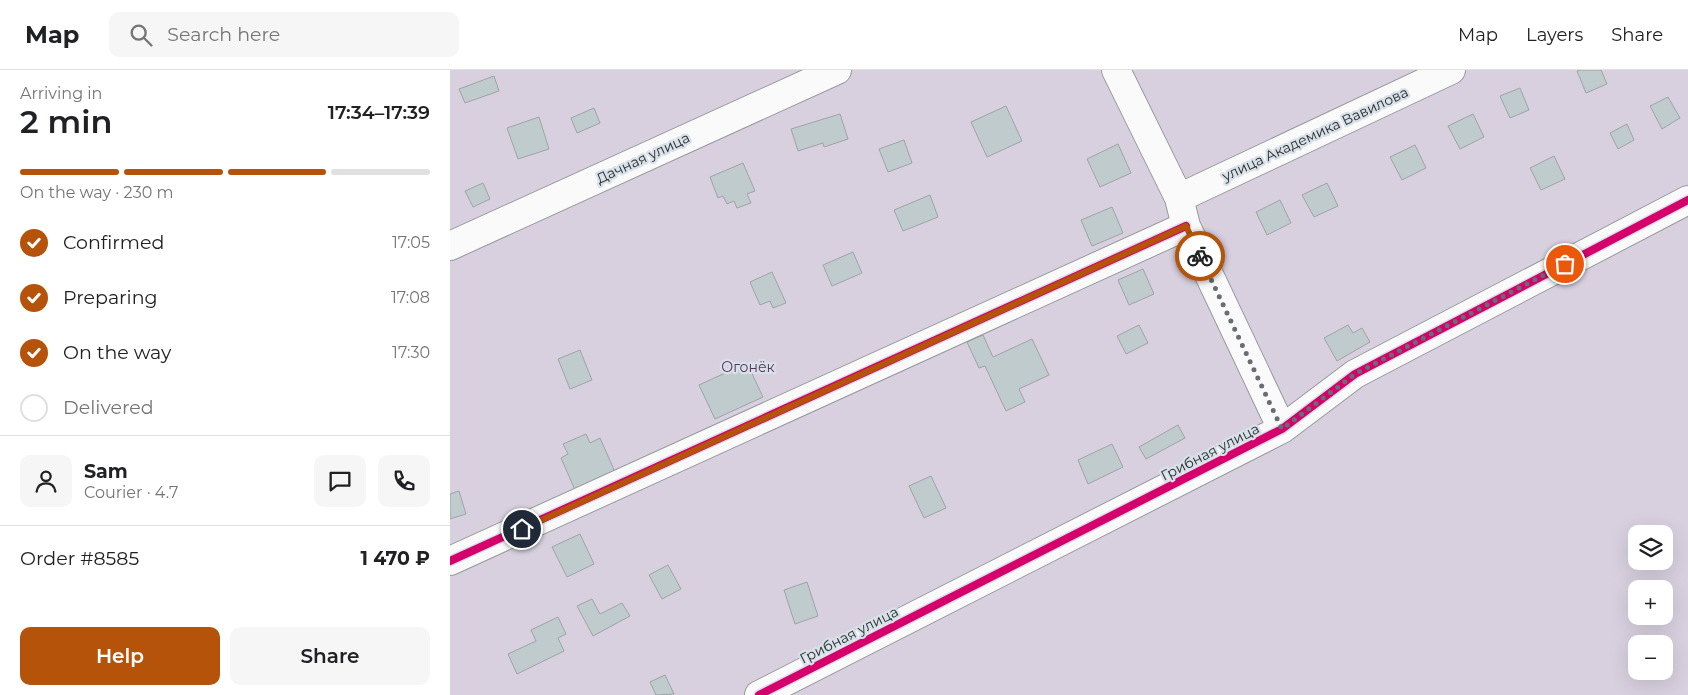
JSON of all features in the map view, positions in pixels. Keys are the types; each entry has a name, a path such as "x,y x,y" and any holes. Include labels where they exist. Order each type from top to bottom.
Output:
{"street":[{"name":"Дачная улица","path":"450,246 837,70"},
{"path":"1116,70 1179,198 1186,226 1282,429"},
{"name":"улица Академика Вавилова","path":"1179,198 1451,70"},
{"name":"Грибная улица","path":"759,695 1282,429 1355,374 1688,200"},
{"path":"450,562 1186,226"}],"green space":[{"name":"Огонёк","path":"450,70 1688,70 1688,695 450,695"}],"building":[{"path":"1601,70 1607,84 1586,93 1577,71"},
{"path":"494,76 499,91 465,103 459,89"},
{"path":"1520,88 1529,110 1510,118 1500,96"},
{"path":"1668,97 1680,118 1662,129 1650,106"},
{"path":"1006,106 1022,141 987,157 971,122"},
{"path":"594,108 600,123 577,133 571,118"},
{"path":"840,114 848,139 824,147 823,143 798,151 791,129"},
{"path":"1473,114 1484,137 1460,149 1448,126"},
{"path":"539,117 549,149 518,159 507,128"},
{"path":"1627,124 1634,140 1618,149 1610,133"},
{"path":"904,140 912,163 888,172 879,149"},
{"path":"1118,144 1131,173 1100,187 1087,159"},
{"path":"1415,145 1426,168 1402,180 1390,157"},
{"path":"1554,156 1565,179 1541,190 1530,168"},
{"path":"743,163 755,191 747,194 751,203 737,208 734,201 727,204 723,196 718,198 710,177"},
{"path":"483,183 490,199 473,207 465,191"},
{"path":"1327,183 1338,206 1314,217 1302,195"},
{"path":"930,195 938,217 903,231 894,210"},
{"path":"1280,200 1291,223 1267,235 1256,212"},
{"path":"1112,207 1123,233 1092,246 1081,220"},
{"path":"853,252 862,273 832,286 823,265"},
{"path":"1143,269 1154,294 1129,305 1118,280"},
{"path":"772,272 786,303 773,308 770,301 760,305 750,282"},
{"path":"1139,325 1148,343 1126,354 1117,336"},
{"path":"1348,325 1353,333 1362,328 1370,342 1337,361 1324,338"},
{"path":"983,335 993,357 1032,339 1049,375 1019,389 1025,402 1006,411 985,366 979,368 967,342"},
{"path":"580,350 592,380 570,389 558,359"},
{"path":"747,363 763,397 715,419 699,385"},
{"path":"1178,425 1185,438 1146,459 1139,447"},
{"path":"586,434 590,443 600,438 615,472 575,490 561,458 568,454 563,444"},
{"path":"1112,444 1123,467 1088,484 1078,460"},
{"path":"931,476 946,508 924,518 909,486"},
{"path":"459,491 466,514 450,519 450,494"},
{"path":"580,534 594,564 567,577 552,547"},
{"path":"668,565 681,589 662,599 649,575"},
{"path":"807,582 818,616 795,624 784,590"},
{"path":"592,599 600,614 622,603 630,616 593,636 577,606"},
{"path":"558,617 566,634 558,638 564,651 517,674 508,654 536,641 531,630"},
{"path":"665,675 674,694 656,695 650,682"}],"cycle path":[{"path":"759,695 1282,429 1355,374 1688,200"},
{"path":"450,561 1186,226"}],"way so far":[{"path":"1200,256 1282,429 1355,374 1565,264"}],"route":[{"path":"522,529 1186,226 1200,256"}]}
